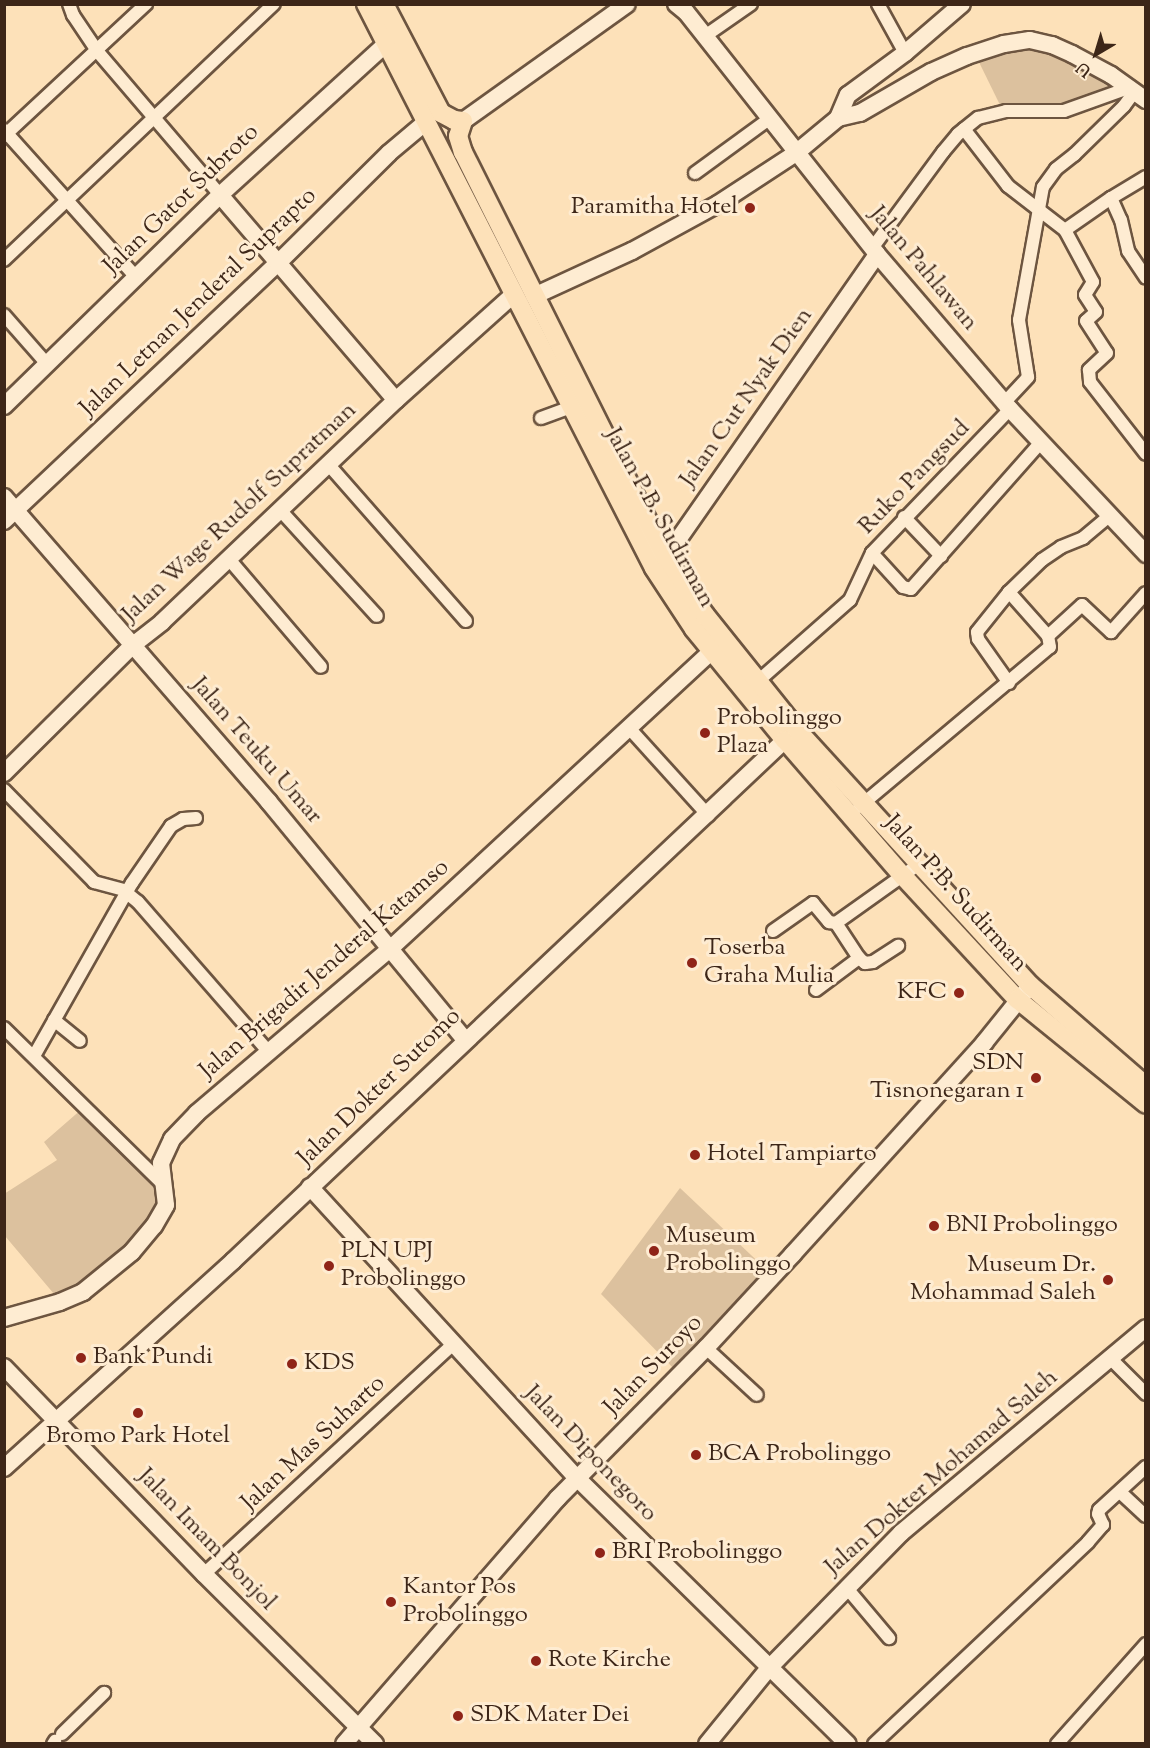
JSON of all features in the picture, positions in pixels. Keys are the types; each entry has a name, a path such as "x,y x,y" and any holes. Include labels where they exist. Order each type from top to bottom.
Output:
{"main road":[{"name":"Jalan P.B. Sudirman","path":"366,4 441,113 454,120 463,120 458,136 463,152 660,562 705,615 857,809 903,876 1029,997 1114,1068 1146,1104"},
{"name":"Jalan P.B. Sudirman","path":"384,4 392,39 427,121 514,294 572,407 711,652 785,740 919,864 1029,997"},
{"name":"Jalan P.B. Sudirman","path":"1114,1068 1146,1086"}],"street":[{"path":"69,4 98,52 396,400"},
{"path":"136,278 5,133 98,52 146,4"},
{"path":"4,260 274,4"},
{"path":"463,120 627,4"},
{"name":"Jalan Pahlawan","path":"676,4 686,12 875,250 1007,405 1144,551"},
{"path":"705,36 751,4"},
{"path":"878,4 905,53"},
{"path":"534,296 632,251 718,204 796,153 838,118 848,95 905,53 962,4"},
{"name":"Jalan Gatot Subroto","path":"4,406 220,195 392,39"},
{"path":"838,118 860,113 931,72 967,56 1004,44 1030,40 1052,45 1137,93"},
{"path":"875,250 943,152 964,129 978,118 991,114 1064,111 1137,93"},
{"path":"1040,212 1043,187 1048,178 1137,93"},
{"path":"695,173 769,119"},
{"name":"Jalan Letnan Jenderal Suprapto","path":"8,509 278,263 389,153 427,121"},
{"path":"964,129 1004,181 1065,230 1093,282 1085,295 1095,312 1086,321 1107,353 1089,370 1090,382 1146,454"},
{"path":"1065,230 1146,177"},
{"path":"1111,198 1119,213 1128,251 1146,278"},
{"name":"Ruko Pangsud","path":"758,682 850,600 872,553 1007,405 1028,378 1019,320 1035,228 1040,212"},
{"name":"Jalan Cut Nyak Dien","path":"660,562 875,250"},
{"name":"Jalan Wage Rudolf Supratman","path":"4,773 133,645 162,622 396,400 514,294"},
{"path":"4,315 47,364"},
{"path":"541,418 572,407"},
{"path":"872,553 907,589 916,585 1041,442"},
{"path":"328,464 466,621"},
{"name":"Jalan Teuku Umar","path":"8,509 133,645 391,948 465,1040"},
{"path":"281,511 377,616"},
{"path":"1009,683 977,636 1010,592 1042,560 1083,538 1110,515"},
{"path":"904,517 941,556"},
{"path":"228,558 321,667"},
{"path":"857,809 1050,647 1048,636 1010,592"},
{"path":"1048,636 1082,605 1111,632 1146,593"},
{"name":"Jalan Brigadir Jenderal Katamso","path":"4,1318 60,1302 83,1292 132,1252 154,1226 166,1205 158,1176 164,1153 172,1139 269,1052 391,948 711,652"},
{"path":"629,728 708,815"},
{"name":"Jalan Dokter Sutomo","path":"4,1468 310,1187 665,850 708,815 785,740"},
{"path":"4,790 94,882 122,890 171,938 269,1052"},
{"path":"30,1053 54,1020 122,890 171,826 183,819 196,818"},
{"path":"773,931 813,903 830,922 836,923 919,864"},
{"path":"836,923 859,958 865,963 873,962 898,946"},
{"path":"816,990 859,958"},
{"name":"Jalan Suroyo","path":"344,1743 558,1498 706,1348 905,1133 1001,1024 1029,997"},
{"path":"54,1020 80,1041"},
{"path":"4,1028 158,1176"},
{"name":"Jalan Diponegoro","path":"310,1187 578,1479 848,1743"},
{"name":"Jalan Dokter Mohamad Saleh","path":"707,1743 769,1668 846,1587 902,1533 1146,1328"},
{"name":"Jalan Mas Suharto","path":"204,1574 453,1344"},
{"path":"706,1348 757,1395"},
{"path":"1110,1358 1146,1394"},
{"name":"Jalan Imam Bonjol","path":"4,1367 204,1574 375,1743"},
{"path":"874,1743 1088,1542 1103,1525 1098,1512 1146,1467"},
{"path":"1120,1492 1146,1516"},
{"path":"846,1587 889,1638"},
{"path":"1057,1743 1146,1644"},
{"path":"57,1740 104,1693"}],"shaded area":[{"path":"1032,44 1120,85 1069,104 1045,108 1001,107 976,56"},
{"path":"83,1108 166,1199 154,1226 60,1301 5,1236 4,1194 57,1160 44,1142"},
{"path":"680,1188 769,1272 676,1371 601,1294"}],"place":[{"name":"Paramitha Hotel","path":"750,208"},
{"name":"Probolinggo Plaza","path":"705,733"},
{"name":"Toserba Graha Mulia","path":"692,963"},
{"name":"KFC","path":"959,993"},
{"name":"SDN Tisnonegaran 1","path":"1036,1078"},
{"name":"Hotel Tampiarto","path":"695,1155"},
{"name":"BNI Probolinggo","path":"934,1226"},
{"name":"Museum Probolinggo","path":"654,1251"},
{"name":"PLN UPJ Probolinggo","path":"329,1266"},
{"name":"Museum Dr. Mohammad Saleh","path":"1108,1280"},
{"name":"Bank Pundi","path":"81,1358"},
{"name":"KDS","path":"292,1364"},
{"name":"Bromo Park Hotel","path":"138,1413"},
{"name":"BCA Probolinggo","path":"696,1455"},
{"name":"BRI Probolinggo","path":"600,1553"},
{"name":"Kantor Pos Probolinggo","path":"391,1602"},
{"name":"Rote Kirche","path":"536,1661"},
{"name":"SDK Mater Dei","path":"458,1716"}]}
